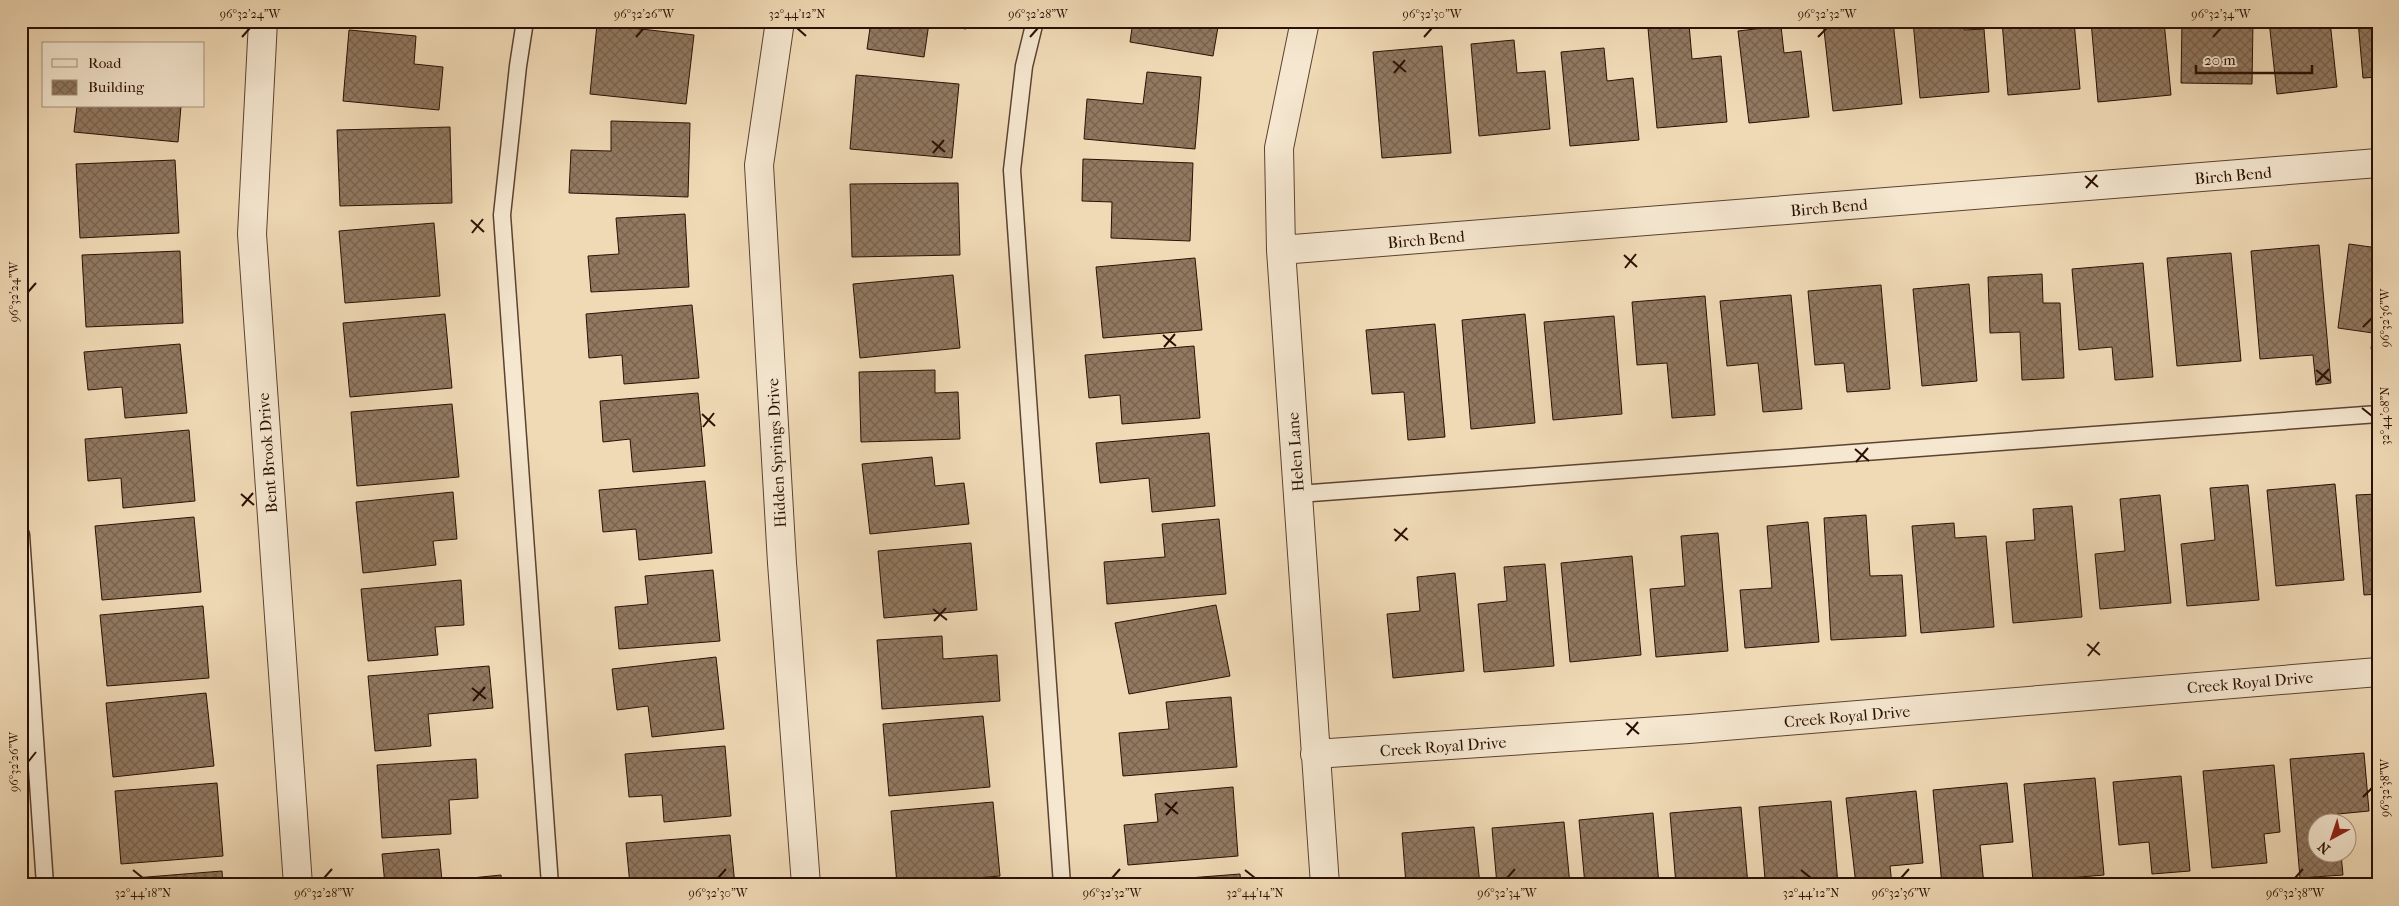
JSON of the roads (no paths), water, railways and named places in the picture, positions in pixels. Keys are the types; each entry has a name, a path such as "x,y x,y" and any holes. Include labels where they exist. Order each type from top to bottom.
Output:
{"street":[{"name":"Bent Brook Drive","path":"263,21 252,234 298,885"},
{"name":"Hidden Springs Drive","path":"780,21 759,165 782,563 806,885"},
{"name":"Helen Lane","path":"1305,21 1279,148 1281,250 1325,885"},
{"name":"Birch Bend","path":"1281,250 2378,163"},
{"name":"Creek Royal Drive","path":"1315,754 1689,729 2378,672"}],"lane":[{"path":"525,21 518,66 502,215 550,885"},
{"path":"1035,21 1024,66 1012,170 1062,885"},
{"path":"1298,494 2378,414"},
{"path":"21,535 46,885"}]}
